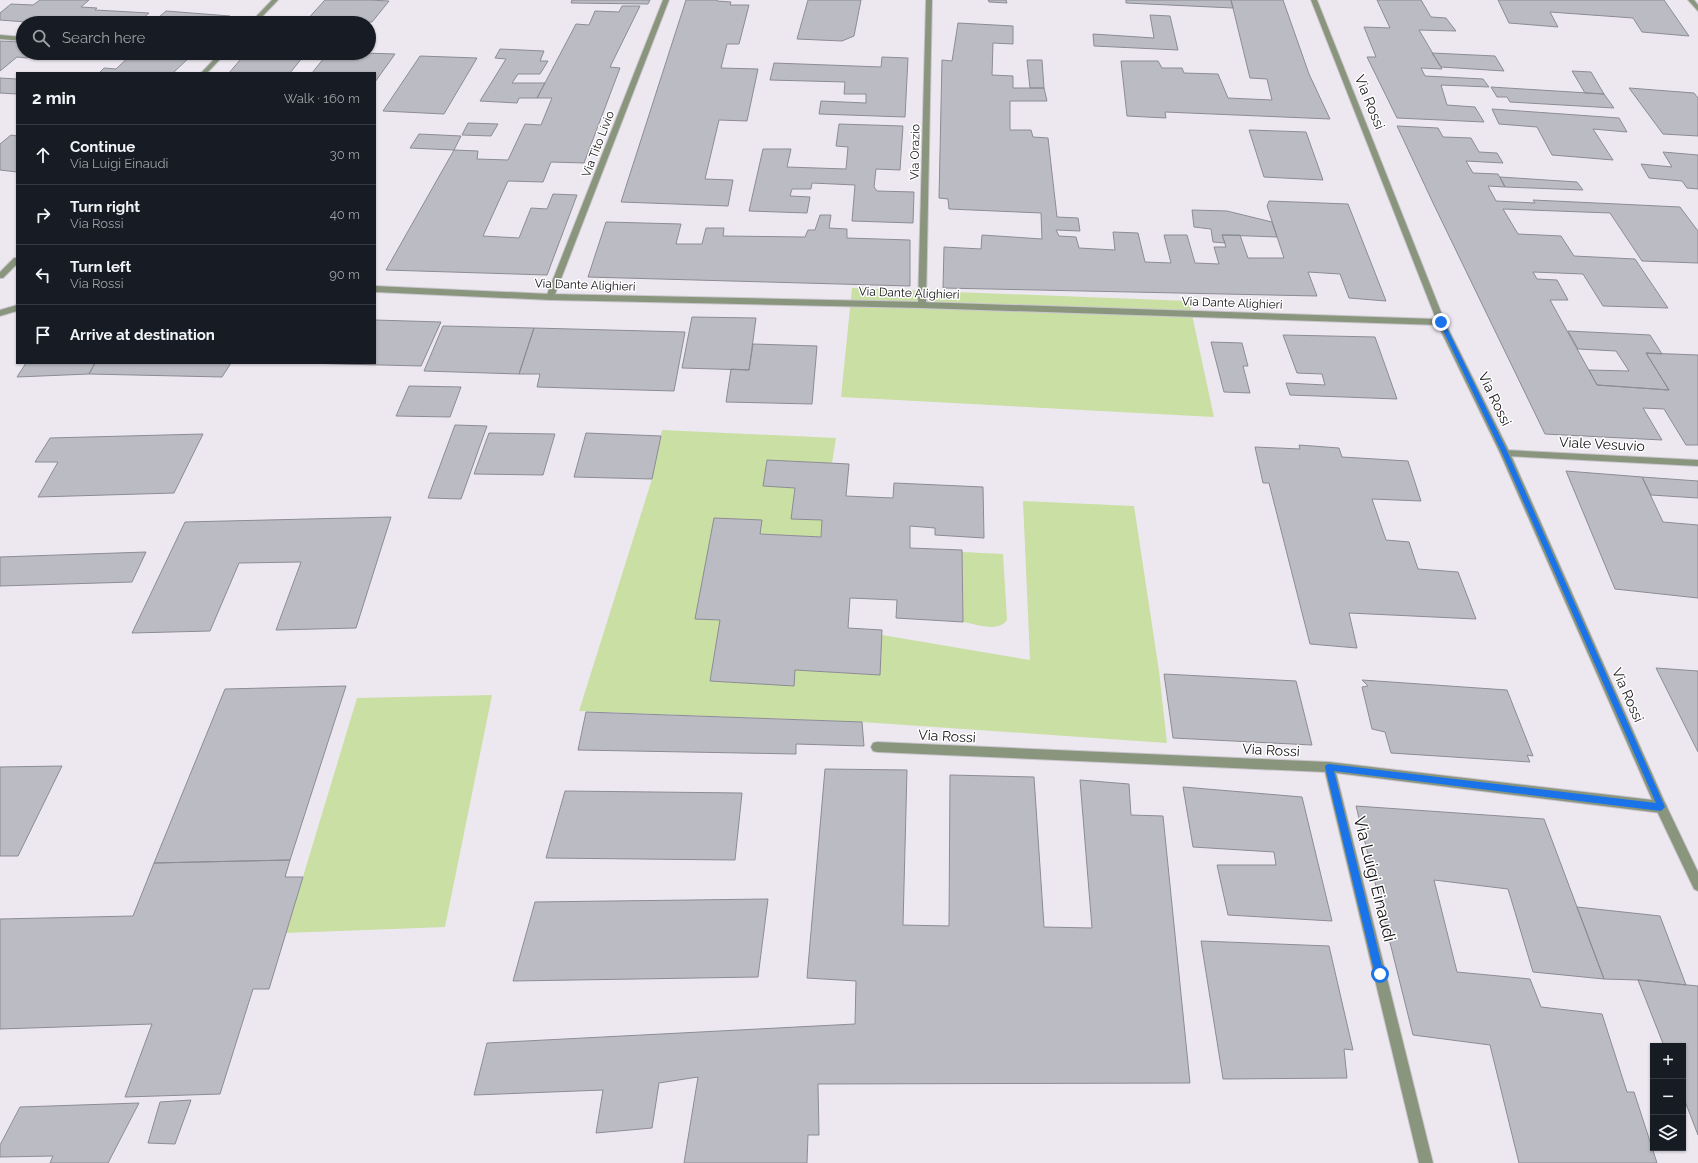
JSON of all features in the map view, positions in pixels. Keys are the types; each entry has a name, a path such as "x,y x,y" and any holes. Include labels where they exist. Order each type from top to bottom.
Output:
{"street":[{"path":"260,16 275,0"},
{"name":"Via Tito Livio","path":"550,297 666,0"},
{"name":"Via Orazio","path":"922,305 929,0"},
{"name":"Via Rossi","path":"1314,0 1441,322 1505,453 1661,807 1698,885"},
{"path":"1691,0 1698,9"},
{"path":"0,37 16,38"},
{"path":"205,72 217,60"},
{"path":"0,276 16,261"},
{"path":"11,267 16,271"},
{"name":"Via Dante Alighieri","path":"376,289 550,297 922,305 1441,322"},
{"path":"0,313 16,308"},
{"name":"Viale Vesuvio","path":"1505,453 1698,463"},
{"name":"Via Rossi","path":"877,747 1329,767 1661,807"},
{"name":"Via Luigi Einaudi","path":"1329,767 1426,1163"}],"green space":[{"path":"852,288 1189,301 1214,417 841,397"},
{"path":"662,430 836,438 832,463 767,460 763,486 795,488 792,519 822,520 821,537 760,534 761,520 714,518 696,619 720,620 710,681 794,685 795,670 879,675 882,635 1030,660 1023,501 1134,506 1159,671 1167,743 862,722 579,711 652,479"},
{"path":"962,552 1003,554 1007,620 1003,624 993,627 986,627 963,622"},
{"path":"492,695 445,927 286,933 357,698"}],"building":[{"path":"40,0 89,0 81,7 97,8 95,10 149,13 145,16 16,16 16,21 0,20 0,13 11,4 33,5"},
{"path":"325,0 389,1 376,17 310,16"},
{"path":"572,0 650,0 648,4 571,3"},
{"path":"686,0 717,0 731,2 730,5 749,5 739,44 727,44 721,68 758,69 747,121 719,120 705,179 733,180 728,206 621,202"},
{"path":"808,0 861,0 854,36 842,41 797,39"},
{"path":"988,0 1006,0 1007,3 989,2"},
{"path":"1126,0 1231,0 1233,8 1126,3"},
{"path":"1231,0 1283,0 1309,74 1330,119 1165,112 1166,118 1127,116 1121,61 1158,61 1162,68 1182,68 1184,73 1218,74 1228,98 1272,100 1267,79 1250,78"},
{"path":"1377,0 1421,0 1431,17 1446,18 1456,31 1419,30 1442,69 1421,68 1425,76 1483,79 1489,87 1441,85 1447,105 1475,107 1484,122 1397,118 1367,57 1376,57 1364,27 1390,28"},
{"path":"1498,0 1664,0 1689,36 1642,32 1633,18 1550,12 1558,27 1509,23"},
{"path":"622,6 640,6 610,67 620,68 584,163 551,162 543,182 508,181 483,236 519,238 531,208 547,209 553,194 577,195 547,275 386,270 454,150 478,151 477,159 508,160 525,124 541,125 552,98 537,98 576,24 589,25 595,11 619,12"},
{"path":"166,11 230,16 160,16"},
{"path":"1150,15 1170,16 1178,50 1094,46 1093,34 1154,38"},
{"path":"958,23 1013,26 1013,44 993,43 992,75 1013,76 1013,88 1044,88 1047,101 1010,101 1010,130 1031,130 1033,137 1048,138 1057,217 1078,218 1080,231 1056,230 1059,236 1076,237 1079,248 1115,250 1113,232 1138,233 1145,262 1171,263 1164,235 1187,235 1195,263 1219,264 1214,247 1226,247 1222,235 1240,235 1248,258 1284,258 1267,206 1269,201 1348,204 1386,301 1349,298 1340,274 1308,272 1317,296 943,288 944,247 981,249 982,235 1042,239 1041,213 949,209 948,199 939,198 942,60 952,61"},
{"path":"0,41 16,42 16,58 0,71"},
{"path":"500,49 544,51 540,61 548,61 540,74 518,74 512,83 545,83 537,98 519,98 517,103 480,101 506,59 495,58"},
{"path":"376,53 395,54 376,81 376,72 313,72 322,60 376,60"},
{"path":"1432,53 1495,56 1504,71 1441,67"},
{"path":"420,56 477,58 444,114 383,111"},
{"path":"882,57 908,58 905,117 819,114 821,101 866,103 866,94 844,94 845,82 770,80 774,63 881,67"},
{"path":"126,60 187,60 174,72 100,72 104,68 116,69"},
{"path":"240,60 300,60 291,72 230,72"},
{"path":"1027,60 1042,60 1044,88 1030,88"},
{"path":"1572,71 1591,72 1604,94 1585,93"},
{"path":"0,78 16,79 16,94 0,93"},
{"path":"1491,87 1604,94 1614,108 1510,102 1507,97 1497,97"},
{"path":"1629,88 1694,93 1698,98 1698,136 1663,134"},
{"path":"1492,109 1619,118 1627,132 1593,129 1613,160 1552,155 1537,127 1499,124"},
{"path":"468,123 498,124 491,136 462,135"},
{"path":"839,124 903,126 900,170 876,169 874,187 877,191 914,192 913,223 852,221 855,185 812,183 811,189 792,189 790,196 810,197 807,213 749,211 763,149 791,149 787,167 846,169 848,147 836,146"},
{"path":"1397,126 1438,128 1443,137 1471,138 1479,152 1497,153 1503,163 1466,161 1473,173 1498,174 1505,187 1488,186 1496,201 1535,203 1533,200 1680,207 1698,231 1698,263 1642,261 1610,213 1503,209 1518,234 1561,236 1574,256 1635,259 1668,308 1603,306 1583,274 1533,272 1537,279 1557,280 1568,300 1550,300 1597,385 1669,390 1646,353 1698,355 1698,445 1686,445 1664,409 1643,408 1662,440 1545,434"},
{"path":"1249,130 1306,132 1323,180 1264,177"},
{"path":"419,134 461,136 454,150 410,148"},
{"path":"11,135 16,136 16,172 0,170 0,144"},
{"path":"1663,152 1698,155 1698,189 1687,188 1682,181 1649,178 1641,164 1672,167"},
{"path":"1500,177 1577,182 1583,190 1505,187"},
{"path":"1192,210 1227,211 1272,222 1277,237 1222,235 1225,243 1213,242 1211,229 1194,227"},
{"path":"820,215 831,215 829,228 847,229 847,238 910,240 910,286 588,277 606,222 681,224 676,244 702,244 706,228 724,228 723,236 805,237 808,230 815,230"},
{"path":"692,317 756,318 749,370 682,368"},
{"path":"376,320 441,322 421,366 342,364 376,364"},
{"path":"443,326 534,328 519,374 424,371"},
{"path":"534,328 685,332 674,391 537,387 540,374 519,374"},
{"path":"1568,331 1650,335 1662,354 1646,353 1669,390 1597,385 1589,370 1629,371 1616,351 1578,349"},
{"path":"1283,335 1375,337 1397,399 1290,395 1286,383 1325,385 1322,374 1297,373"},
{"path":"1211,342 1242,343 1248,366 1243,366 1250,393 1224,392"},
{"path":"753,344 817,346 812,404 726,402 731,369 749,370"},
{"path":"25,364 94,364 89,374 17,377"},
{"path":"94,364 230,364 222,377 89,374"},
{"path":"409,386 461,387 450,417 396,416"},
{"path":"455,425 487,426 461,499 428,498"},
{"path":"489,433 555,434 543,475 474,474"},
{"path":"586,433 661,436 652,479 574,477"},
{"path":"203,434 174,493 38,497 58,462 35,462 50,438"},
{"path":"1299,445 1339,448 1342,457 1408,461 1421,501 1372,499 1386,540 1409,542 1418,569 1458,572 1476,619 1349,613 1357,648 1310,644 1269,483 1263,483 1255,447 1300,449"},
{"path":"767,460 849,464 846,496 893,498 894,483 983,487 984,538 935,535 935,528 910,526 910,548 962,550 963,622 896,618 897,600 850,598 848,628 882,630 880,675 795,670 794,686 710,681 720,620 695,619 714,518 762,520 760,534 821,537 822,520 791,519 795,488 763,486"},
{"path":"1566,471 1642,477 1663,522 1698,525 1698,598 1615,589"},
{"path":"1642,477 1698,481 1698,498 1651,495"},
{"path":"391,517 356,628 276,630 301,562 239,563 210,631 132,633 185,522"},
{"path":"146,552 132,582 0,586 0,557"},
{"path":"1656,668 1698,671 1698,752"},
{"path":"1164,674 1296,681 1312,745 1173,738"},
{"path":"1362,680 1507,690 1533,756 1527,755 1530,762 1391,753 1385,732 1372,729 1362,687 1368,686"},
{"path":"346,686 290,860 154,863 225,689"},
{"path":"586,712 862,722 864,746 796,744 796,754 578,750"},
{"path":"62,766 18,856 0,856 0,767"},
{"path":"825,769 907,770 903,925 949,926 950,775 1034,777 1044,927 1092,928 1080,780 1129,784 1131,815 1163,816 1190,1083 818,1084 819,1135 808,1135 807,1163 684,1163 698,1077 659,1083 652,1128 596,1133 603,1090 474,1095 487,1043 855,1024 856,981 807,978"},
{"path":"1183,787 1302,797 1332,921 1228,915 1217,865 1276,865 1274,852 1193,847"},
{"path":"565,791 742,793 735,860 546,858"},
{"path":"1356,806 1544,819 1604,979 1533,972 1508,889 1434,880 1457,972 1530,979 1541,1007 1602,1014 1627,1092 1634,1092 1650,1141 1650,1151 1653,1151 1657,1163 1519,1163 1490,1045 1413,1035"},
{"path":"290,860 285,877 303,877 269,989 253,989 220,1094 125,1097 152,1024 0,1029 0,919 133,916 154,863"},
{"path":"768,899 758,977 513,981 535,902"},
{"path":"1577,907 1660,916 1686,985 1638,980 1604,979"},
{"path":"1201,941 1329,946 1353,1050 1344,1049 1347,1078 1223,1079"},
{"path":"1638,980 1698,986 1698,1135 1686,1104 1686,1043 1663,1043"},
{"path":"191,1100 175,1144 148,1143 160,1102"},
{"path":"139,1103 108,1163 50,1163 53,1156 0,1157 0,1145 20,1107"}],"route":[{"path":"1380,974 1329,767 1661,807 1505,453 1441,322"}]}
